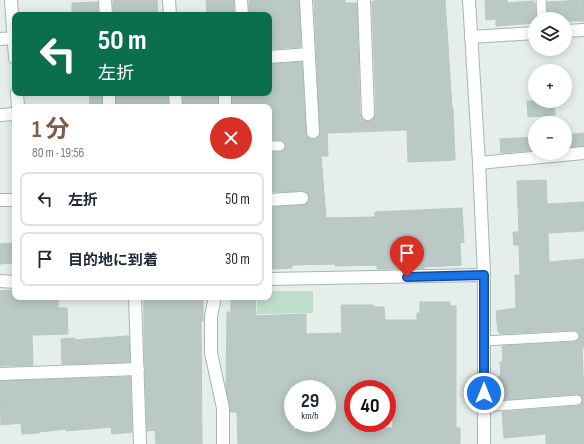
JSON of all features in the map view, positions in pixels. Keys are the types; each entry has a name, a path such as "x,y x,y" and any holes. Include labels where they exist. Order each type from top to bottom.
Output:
{"street":[{"path":"11,0 12,13"},
{"path":"105,0 106,12"},
{"path":"169,0 170,12"},
{"path":"241,0 242,12"},
{"path":"306,0 313,132"},
{"path":"364,0 368,114"},
{"path":"469,0 484,275 484,444"},
{"path":"572,31 584,30"},
{"path":"471,37 528,33"},
{"path":"0,39 12,38"},
{"path":"272,57 309,54"},
{"path":"0,115 12,114"},
{"path":"479,163 584,153"},
{"path":"272,200 302,198"},
{"path":"0,200 12,200"},
{"path":"272,279 484,275"},
{"path":"0,281 12,282"},
{"path":"135,300 140,444"},
{"path":"214,300 211,316 211,353 223,408 223,444"},
{"path":"0,374 138,370"}],"lane":[{"path":"541,0 542,12"},
{"path":"272,146 280,146"},
{"path":"484,341 574,336"},
{"path":"484,407 577,400"}],"green space":[{"path":"272,291 313,291 313,313 257,314 257,300 272,300"}],"building":[{"path":"113,0 157,0 158,12 113,12"},
{"path":"206,0 234,0 234,12 207,12"},
{"path":"249,0 299,0 301,47 272,49 272,12 249,12"},
{"path":"314,0 345,0 345,3 357,3 360,114 362,118 368,121 372,120 376,114 372,2 395,0 445,0 453,108 455,160 408,162 407,130 327,133 328,156 321,156 326,218 375,217 375,212 462,208 464,242 460,243 461,265 424,267 424,269 377,269 377,265 335,266 335,264 292,265 292,268 272,269 272,207 303,205 308,202 309,197 308,194 302,191 272,192 272,152 283,151 285,149 285,143 280,140 272,140 272,104 232,104 232,96 272,96 272,64 302,62 306,133 310,139 317,138 320,132"},
{"path":"485,0 507,0 507,3 533,1 535,3 536,12 528,12 528,24 496,26 496,19 486,20"},
{"path":"584,0 584,21 572,21 572,12 548,12 547,2"},
{"path":"98,2 98,12 72,12 72,3"},
{"path":"89,96 102,96 102,104 90,104"},
{"path":"116,96 168,96 168,104 117,104"},
{"path":"183,96 218,96 218,104 183,104"},
{"path":"527,101 528,108 554,108 555,115 528,117"},
{"path":"584,133 584,146 572,147 572,134"},
{"path":"528,137 528,151 501,153 500,139"},
{"path":"546,180 547,204 584,202 584,231 548,233 549,262 584,259 584,348 582,348 584,444 546,444 546,434 504,438 502,412 577,406 581,405 583,400 582,396 577,394 501,400 500,397 498,376 501,376 500,362 503,361 502,346 574,342 579,338 579,332 574,330 500,334 500,332 498,332 496,311 516,308 515,275 520,275 519,245 514,245 513,232 519,232 517,181"},
{"path":"12,243 12,263 0,264 0,244"},
{"path":"12,290 12,300 58,300 58,308 67,308 68,334 32,335 33,365 0,366 0,291"},
{"path":"144,300 203,300 203,321 201,321 202,444 156,444 155,430 147,431"},
{"path":"231,300 255,300 256,316 306,314 306,334 342,333 341,305 373,305 374,307 384,307 385,320 417,320 417,313 420,313 420,302 450,302 450,306 456,306 456,428 460,428 460,444 238,444 237,412 230,412 226,389 227,312 231,312"},
{"path":"129,336 130,362 62,364 61,339 75,338 75,340"},
{"path":"130,377 132,432 112,434 111,427 66,431 66,429 22,434 21,423 1,425 0,381"}],"route":[{"path":"407,277 484,275 484,393"}]}
